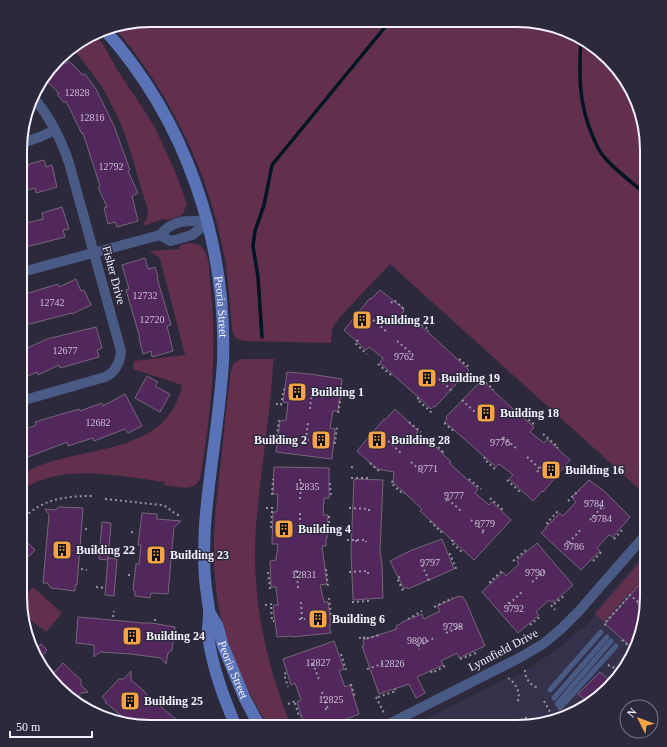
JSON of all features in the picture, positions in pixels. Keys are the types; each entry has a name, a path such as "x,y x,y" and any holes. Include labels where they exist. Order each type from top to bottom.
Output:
{"main road":[{"name":"Peoria Street","path":"108,34 140,74 170,126 188,164 208,222 218,274 223,339 222,368 205,526 204,567 209,612 207,625 214,662 218,678 233,720"},
{"name":"Peoria Street","path":"209,612 217,625 223,646 245,699 256,720"}],"street":[{"name":"Fisher Drive","path":"27,399 101,379 112,373 118,366 121,351 70,163 55,130 37,102"},
{"path":"28,141 55,130"},
{"path":"27,271 160,235 167,226 188,220 208,222"},
{"path":"160,235 172,241 192,235 208,222"},
{"name":"Lynnfield Drive","path":"397,720 521,657 548,641 579,611 640,541"}],"lane":[{"path":"550,690 601,632"},
{"path":"554,698 607,637"},
{"path":"611,641 558,706 616,646"}],"path":[{"path":"391,304 394,300 405,310"},
{"path":"373,320 387,332"},
{"path":"418,320 420,324 429,330 428,332"},
{"path":"358,340 355,343 368,354"},
{"path":"397,341 410,353"},
{"path":"459,359 470,368"},
{"path":"378,364 391,374"},
{"path":"439,379 452,391"},
{"path":"482,379 493,389 492,390"},
{"path":"276,404 282,405 284,389"},
{"path":"310,409 312,391"},
{"path":"338,413 340,396"},
{"path":"418,398 432,413"},
{"path":"462,400 475,412"},
{"path":"521,414 536,426"},
{"path":"278,436 279,420"},
{"path":"306,440 308,422"},
{"path":"409,422 420,432"},
{"path":"446,424 455,432"},
{"path":"334,442 337,426"},
{"path":"543,434 558,447 557,448"},
{"path":"503,437 517,449"},
{"path":"431,440 443,452 441,453"},
{"path":"388,441 401,452"},
{"path":"485,457 484,459 496,470"},
{"path":"526,457 541,468 538,472"},
{"path":"410,462 423,473"},
{"path":"370,463 380,472 381,471"},
{"path":"351,467 355,468"},
{"path":"351,478 368,478 368,480"},
{"path":"272,496 273,479"},
{"path":"469,479 481,489"},
{"path":"300,499 301,480"},
{"path":"507,480 511,482 519,491 520,490"},
{"path":"393,482 392,483 403,494 404,493"},
{"path":"330,483 330,495"},
{"path":"568,501 579,490"},
{"path":"27,515 35,508 54,499 70,496 92,496"},
{"path":"490,498 501,509"},
{"path":"105,499 162,505 168,507 181,516"},
{"path":"448,499 461,511"},
{"path":"590,520 602,507"},
{"path":"266,508 272,510 271,527 276,528"},
{"path":"349,508 369,509"},
{"path":"548,524 547,523 557,514 559,510"},
{"path":"300,512 300,530"},
{"path":"325,528 329,529 329,513"},
{"path":"471,520 484,531"},
{"path":"430,521 441,532 442,531"},
{"path":"614,539 623,529 622,528"},
{"path":"85,529 90,530"},
{"path":"569,543 581,529"},
{"path":"131,532 136,533"},
{"path":"356,536 357,544"},
{"path":"347,540 366,541 366,536"},
{"path":"453,540 451,542 456,544 462,552 464,551"},
{"path":"513,561 527,549 528,550"},
{"path":"592,561 603,550"},
{"path":"449,554 457,571"},
{"path":"422,565 430,583"},
{"path":"81,569 88,570"},
{"path":"326,569 328,587"},
{"path":"297,571 298,589"},
{"path":"349,572 368,571"},
{"path":"491,583 490,582 502,571"},
{"path":"270,572 268,572 270,589"},
{"path":"532,582 545,572"},
{"path":"400,577 397,578 404,593"},
{"path":"96,587 105,588"},
{"path":"509,604 522,592"},
{"path":"610,629 604,624 630,594 640,603"},
{"path":"554,604 564,596 563,595"},
{"path":"329,598 330,615"},
{"path":"434,607 453,598"},
{"path":"352,602 357,600 369,601 369,599"},
{"path":"301,602 300,619 305,619"},
{"path":"265,605 272,607 272,621 274,621"},
{"path":"551,605 555,610"},
{"path":"113,617 114,611"},
{"path":"408,619 422,612"},
{"path":"155,616 155,621"},
{"path":"530,625 541,616"},
{"path":"446,633 462,626"},
{"path":"359,638 364,637 365,639 379,635"},
{"path":"419,649 417,645 434,638"},
{"path":"622,640 630,647"},
{"path":"460,660 476,653 475,651"},
{"path":"340,654 346,670"},
{"path":"313,663 319,680"},
{"path":"367,669 386,663"},
{"path":"431,671 432,672 445,666"},
{"path":"525,670 530,683 536,688"},
{"path":"286,673 284,674 288,682 288,687"},
{"path":"508,678 512,681 519,696 518,700 520,701"},
{"path":"351,684 355,698"},
{"path":"385,715 377,697 396,690 395,689"},
{"path":"322,692 328,708"},
{"path":"544,700 551,715"},
{"path":"288,704 296,704 300,716"},
{"path":"526,717 530,719"}],"shaded area":[{"path":"150,27 517,27 549,31 564,36 579,43 592,52 615,75 627,95 638,126 640,142 640,490 390,264 339,318 332,329 331,343 245,341 236,338 232,329 226,265 219,232 199,169 171,108 134,52 117,31"},
{"path":"98,38 155,128 175,171 187,204 180,216 168,220 163,219 143,226 148,215 147,209 123,129 107,95 75,52"},
{"path":"191,243 202,247 206,253 209,266 213,332 212,381 200,479 194,486 185,488 164,485 165,482 91,473 55,476 38,481 27,487 27,472 42,465 65,458 137,439 157,427 173,410 182,385 133,369 134,361 185,355 160,258 150,251 179,249 180,245"},
{"path":"241,359 275,359 273,362 270,403 257,513 255,564 256,585 266,647 277,688 289,720 264,720 243,680 232,655 219,608 214,566 216,504 231,370 234,363"},
{"path":"640,560 640,605 638,621 631,644 624,659 615,672 592,695 572,707 541,718 525,720 425,720 505,679 509,679 526,671 559,648 580,629 584,629 594,616 595,611"},
{"path":"640,562 640,602 629,593 604,622 595,614"},
{"path":"33,587 62,613 46,632 29,617 27,594"}],"building":[{"path":"69,61 83,75 85,74 96,89 114,126 130,170 128,171 138,193 132,196 138,221 117,227 115,222 108,224 104,208 107,207 98,187 100,186 83,133 82,134 66,101 64,103 57,94 59,93 47,82 64,62 66,64"},
{"path":"44,160 46,167 52,165 57,187 36,193 35,188 27,190 27,167 29,166 29,164"},
{"path":"62,207 69,229 63,230 65,237 27,247 27,223 43,219 42,213"},
{"path":"145,258 148,269 155,267 171,325 167,326 173,351 152,357 151,351 143,354 140,338 126,290 129,289 122,265"},
{"path":"76,279 81,291 84,290 91,305 72,314 27,325 27,293 58,284 59,287"},
{"path":"380,290 404,309 401,314 415,326 418,323 469,370 435,407 434,406 431,409 380,363 383,358 369,347 366,350 344,330 370,298 371,299"},
{"path":"96,327 102,348 97,350 99,357 60,368 59,365 38,375 37,372 27,376 27,348 47,339"},
{"path":"287,372 342,379 338,411 333,411 330,428 335,429 332,459 276,452 280,421 286,420 288,403 283,402"},
{"path":"147,376 158,382 155,386 170,394 160,412 135,398"},
{"path":"483,381 533,426 534,428 530,432 544,443 547,439 570,460 543,492 542,491 533,501 509,479 513,475 499,464 496,467 445,422 446,417 478,384 480,385"},
{"path":"125,394 142,426 128,433 125,429 94,441 93,438 68,446 67,442 28,457 27,429 36,425 35,422 79,409 80,411 102,403 103,406"},
{"path":"395,409 418,431 415,436 429,447 432,443 451,462 449,463 478,489 475,493 489,505 492,502 511,520 474,560 420,511 422,509 393,482 394,472 377,469 357,451 384,419 385,420"},
{"path":"274,467 329,468 329,498 324,498 323,515 328,515 327,538 326,546 322,546 327,584 320,585 324,602 328,602 331,625 329,625 331,633 277,637 273,607 274,605 278,605 276,587 271,587 270,561 276,560 278,544 272,544 273,512 277,512 278,494 273,494"},
{"path":"354,479 383,480 380,551 383,598 353,600 351,550"},
{"path":"589,480 603,490 630,517 613,537 609,535 597,548 600,551 581,570 541,533 560,513 563,516 576,502 572,497"},
{"name":"Building 22","path":"59,507 83,508 77,585 75,585 75,591 51,588 47,583 43,583 49,515 45,509 55,510"},
{"name":"Building 23","path":"142,513 157,514 157,519 181,521 174,527 168,594 151,593 150,598 135,596 135,591 133,590 136,564 139,564 141,545 138,545"},
{"path":"102,522 111,523 108,560 99,559"},
{"path":"442,539 454,569 408,589 407,587 404,589 390,561 412,550"},
{"path":"27,542 35,550 27,558"},
{"path":"537,543 573,585 554,602 549,600 536,612 539,615 518,633 482,592 503,572 506,576 519,564 517,561 519,558"},
{"path":"108,558 117,559 114,596 105,595"},
{"path":"640,584 640,600 637,603 640,606 638,621 630,646 605,624"},
{"path":"462,596 466,602 485,646 459,658 457,653 441,661 443,665 417,677 425,693 416,698 409,684 379,694 362,646 364,646 363,640 397,629 396,626 402,622 422,614 424,619 440,611 437,606"},
{"name":"Building 24","path":"78,617 152,623 175,627 172,650 168,653 166,664 161,658 131,654 100,652 94,657 94,645 76,643"},
{"path":"334,641 344,669 339,671 345,687 350,685 359,714 344,720 303,720 297,702 301,700 295,683 291,685 283,659"},
{"path":"41,644 47,650 42,656 40,652 38,647"},
{"path":"63,663 81,680 81,685 88,692 81,693 78,697 53,673"},
{"name":"Building 25","path":"131,671 131,680 177,720 142,720 123,717 105,702 106,701 102,697 119,679 124,679"},
{"path":"600,672 608,679 585,699 578,694"}],"waterway":[{"path":"262,337 258,277 253,246 255,231 264,205 272,165 385,27"},
{"path":"581,44 580,75 582,100 593,137 601,153 620,173 640,189"}],"place":[{"name":"Building 21","path":"362,320"},
{"name":"Building 19","path":"427,378"},
{"name":"Building 1","path":"297,392"},
{"name":"Building 18","path":"486,413"},
{"name":"Building 2","path":"321,440"},
{"name":"Building 28","path":"377,440"},
{"name":"Building 16","path":"551,470"},
{"name":"Building 4","path":"284,529"},
{"name":"Building 22","path":"62,550"},
{"name":"Building 23","path":"156,555"},
{"name":"Building 6","path":"318,619"},
{"name":"Building 24","path":"132,636"},
{"name":"Building 25","path":"130,701"}]}
